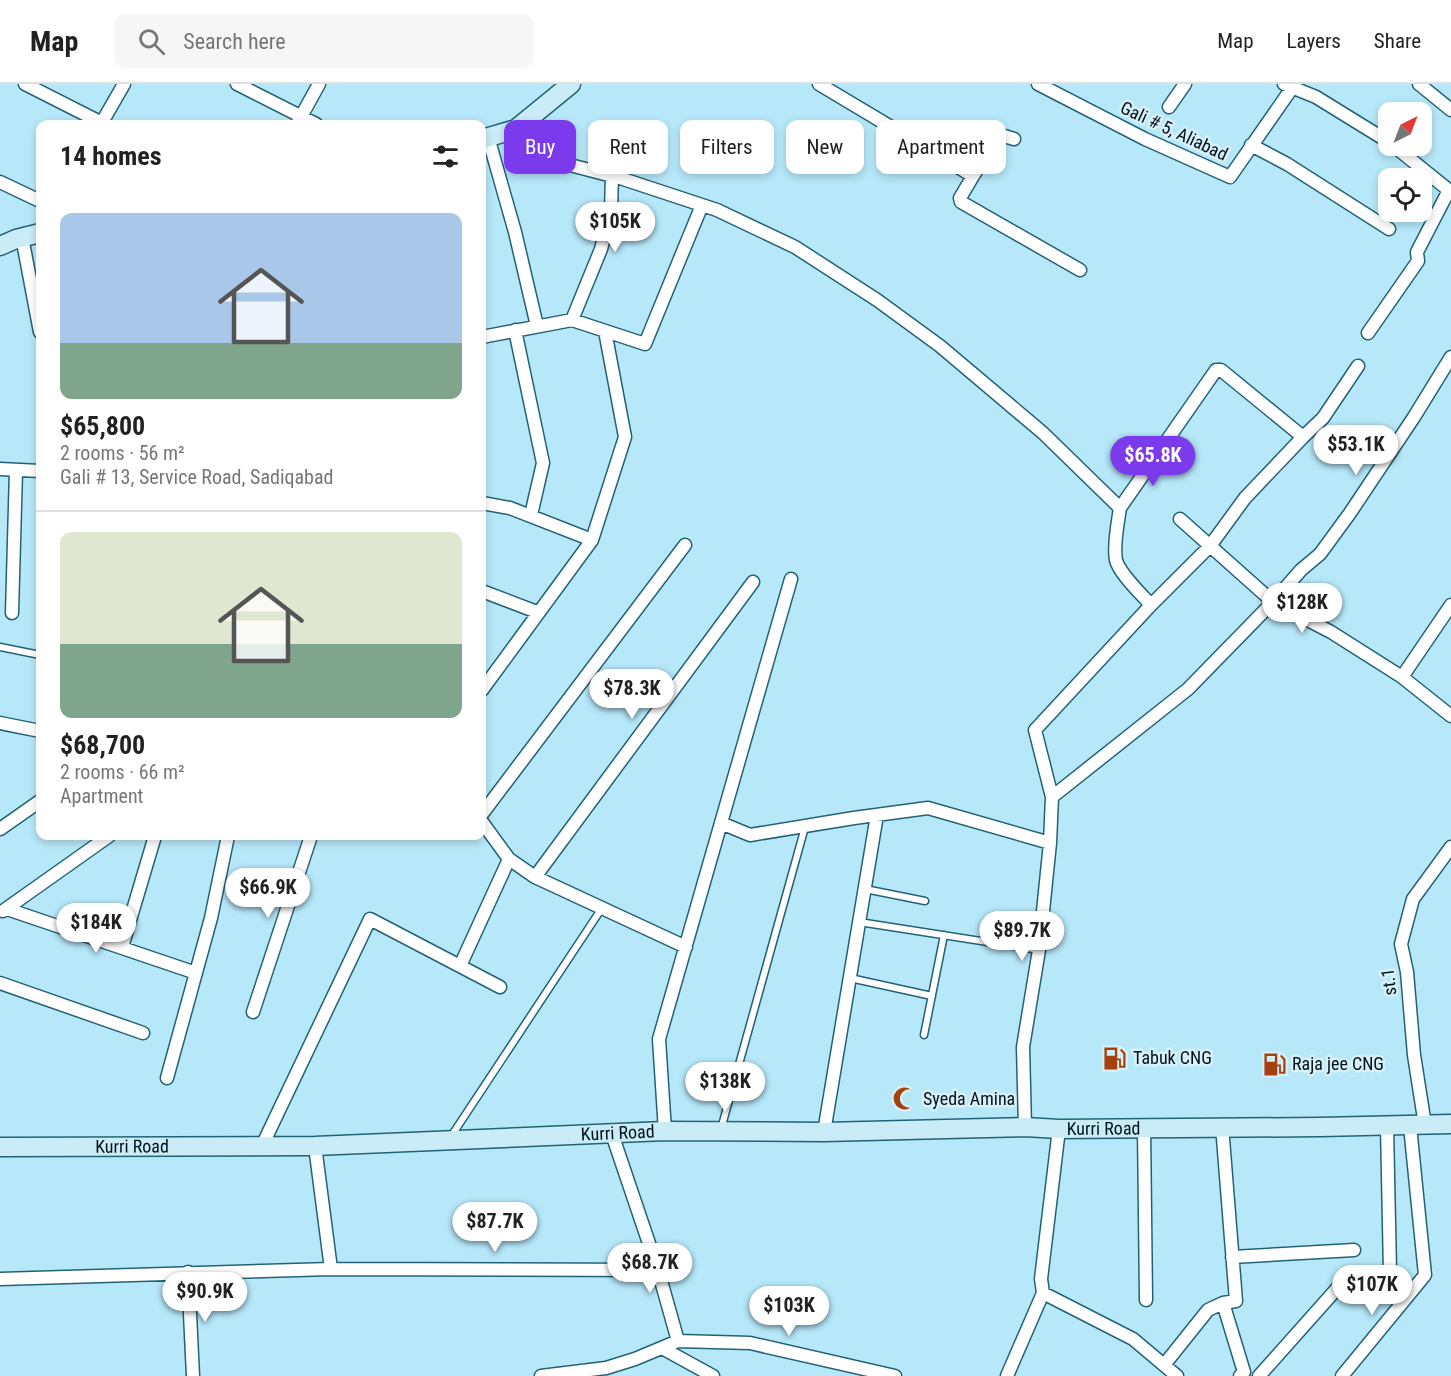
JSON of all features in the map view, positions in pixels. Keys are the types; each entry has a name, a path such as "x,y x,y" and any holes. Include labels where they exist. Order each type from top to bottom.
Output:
{"main road":[{"path":"527,120 571,84"},
{"path":"486,138 504,132"},
{"path":"0,246 32,235"},
{"name":"Kurri Road","path":"0,1147 315,1146 665,1131 824,1132 1025,1127 1059,1129 1451,1124"}],"street":[{"path":"25,84 94,120"},
{"path":"104,120 123,84"},
{"path":"237,84 297,120"},
{"path":"300,120 319,84"},
{"path":"819,84 973,176"},
{"name":"Gali # 5, Aliabad","path":"1038,84 1145,139 1230,177 1288,86"},
{"path":"1169,106 1185,84"},
{"path":"1419,84 1451,110"},
{"path":"1288,86 1316,98 1378,135"},
{"path":"1014,139 1001,135 997,138 960,198 961,201 1080,270"},
{"path":"486,141 515,232 537,326"},
{"path":"1251,146 1287,164 1389,229"},
{"path":"1368,333 1418,261 1417,252 1450,191 1406,156"},
{"path":"576,167 717,210 795,247 877,300 940,346 1043,433 1120,508"},
{"path":"572,320 601,249 611,211 612,176"},
{"path":"0,182 36,199"},
{"path":"486,336 572,320 645,344 702,205"},
{"path":"32,235 36,284"},
{"path":"515,330 543,463 531,515"},
{"path":"486,684 592,540 625,437 604,331"},
{"path":"1052,796 1188,689 1301,570 1320,554 1414,417 1451,357"},
{"path":"1025,1127 1023,1047 1039,950 1050,843 1052,796 1035,730 1151,604 1210,546 1245,498 1323,418 1358,366"},
{"path":"1151,604 1116,561 1120,508 1216,370 1221,370 1303,437"},
{"path":"0,469 36,471"},
{"path":"12,613 16,470"},
{"path":"486,504 531,515 592,540"},
{"path":"1180,519 1273,602 1331,632 1402,677 1451,716"},
{"path":"486,809 685,545"},
{"path":"665,1131 659,1040 791,579"},
{"path":"535,877 753,582"},
{"path":"486,593 537,612"},
{"path":"1402,677 1451,605"},
{"path":"0,723 36,730"},
{"path":"0,829 36,804"},
{"path":"721,823 750,835 928,808 1050,843"},
{"path":"824,1132 877,815"},
{"path":"486,828 508,859 535,877 686,947"},
{"path":"3,911 103,840"},
{"path":"122,947 154,840"},
{"path":"167,1078 211,918 227,840"},
{"path":"253,1012 310,840"},
{"name":"st.1","path":"1342,1376 1425,1275 1414,1055 1407,972 1401,944 1413,899 1451,848"},
{"path":"460,966 508,859"},
{"path":"3,911 122,947 196,973"},
{"path":"262,1146 370,919 500,987"},
{"path":"0,982 142,1033"},
{"path":"1164,1365 1208,1310 1223,1303 1236,1301 1222,1126"},
{"path":"1387,1126 1390,1272"},
{"path":"1144,1127 1146,1300"},
{"path":"1007,1376 1043,1293 1041,1280 1059,1129"},
{"path":"612,1134 658,1270 678,1341"},
{"path":"315,1146 331,1269"},
{"path":"1232,1257 1354,1250"},
{"path":"0,1279 331,1269 658,1270"},
{"path":"188,1272 193,1376"},
{"path":"1259,1376 1349,1275"},
{"path":"1043,1293 1133,1339 1177,1376"},
{"path":"1223,1303 1244,1375"},
{"path":"542,1376 608,1372 678,1341 750,1343 895,1376"},
{"path":"662,1348 713,1376"}],"lane":[{"path":"0,647 36,654"},
{"path":"720,1131 805,826"},
{"path":"865,889 924,901"},
{"path":"448,1141 602,908"},
{"path":"859,922 1039,950"},
{"path":"924,1035 944,935"},
{"path":"850,978 932,996"}],"place":[{"name":"Tabuk CNG","path":"1115,1058"},
{"name":"Raja jee CNG","path":"1274,1064"},
{"name":"Syeda Amina","path":"905,1099"}]}
